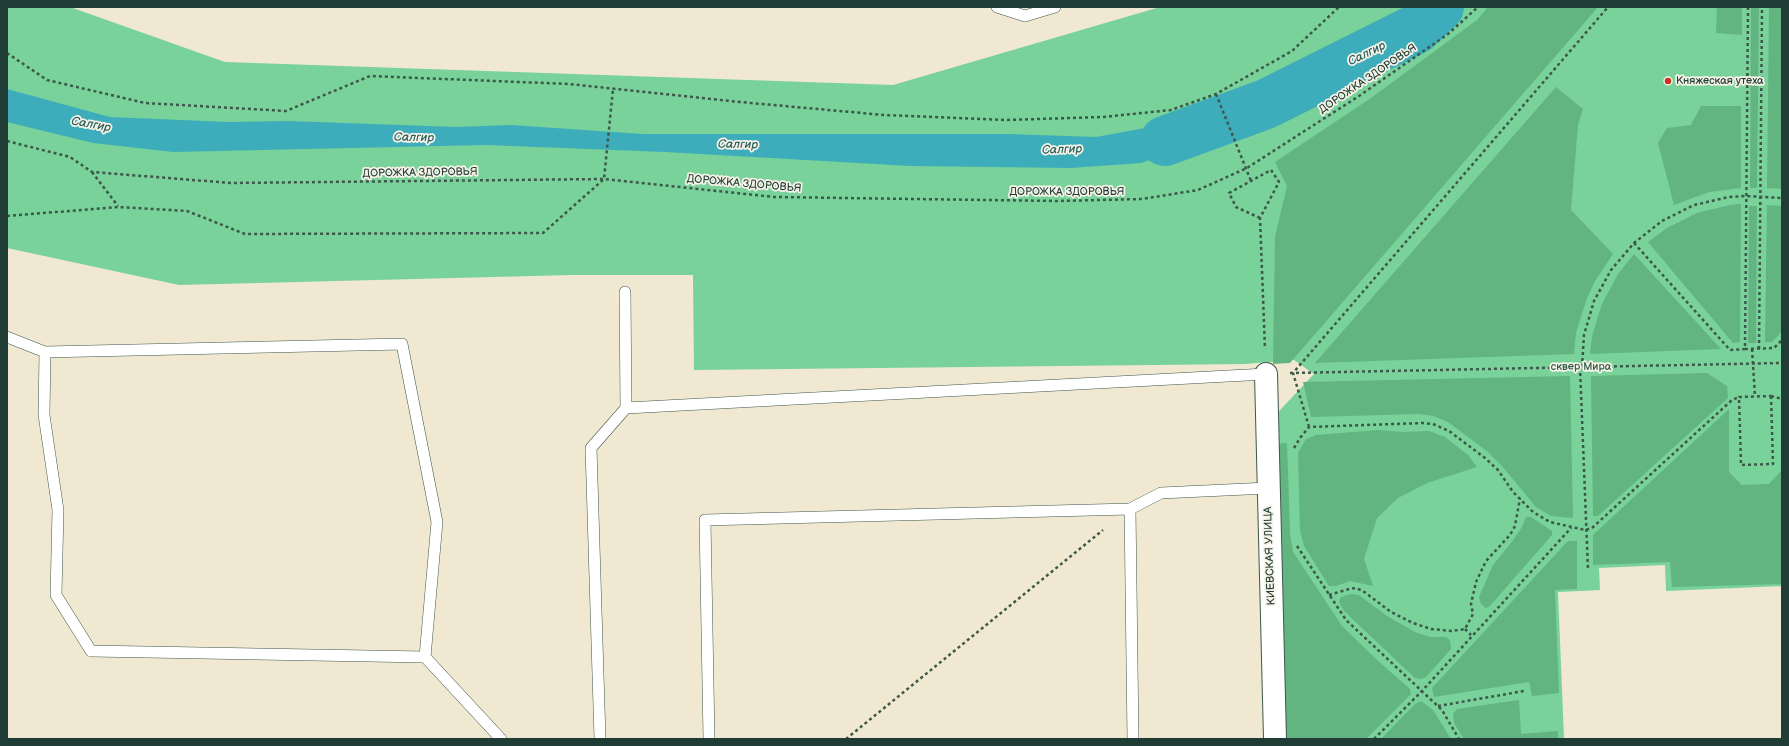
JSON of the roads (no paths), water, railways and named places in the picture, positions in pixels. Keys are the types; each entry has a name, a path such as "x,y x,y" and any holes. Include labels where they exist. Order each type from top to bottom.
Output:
{"street":[{"name":"КИЕВСКАЯ УЛИЦА","path":"1266,374 1275,739"}],"lane":[{"path":"997,7 1025,16 1055,7"},
{"path":"600,739 591,448 626,408 624,292"},
{"path":"7,338 44,352 402,344 437,522 425,657"},
{"path":"44,352 44,415 58,510 56,595 91,651 425,657 501,739"},
{"path":"626,408 1266,374"},
{"path":"709,739 705,520 1130,509 1161,493 1268,488"},
{"path":"1130,509 1132,739"}],"water":[{"path":"7,89 110,117 228,122 289,121 456,127 511,125 643,134 1008,134 1096,137 1156,126 1222,105 1236,132 1141,163 1071,168 910,166 665,152 486,145 173,152 93,143 7,122"}],"waterway":[{"name":"Салгир","path":"1165,141 1266,104 1416,29 1439,7"}],"place":[{"name":"Княжеская утеха","path":"1668,81"}],"park label":[{"name":"сквер Мира","path":"1581,367"}]}
